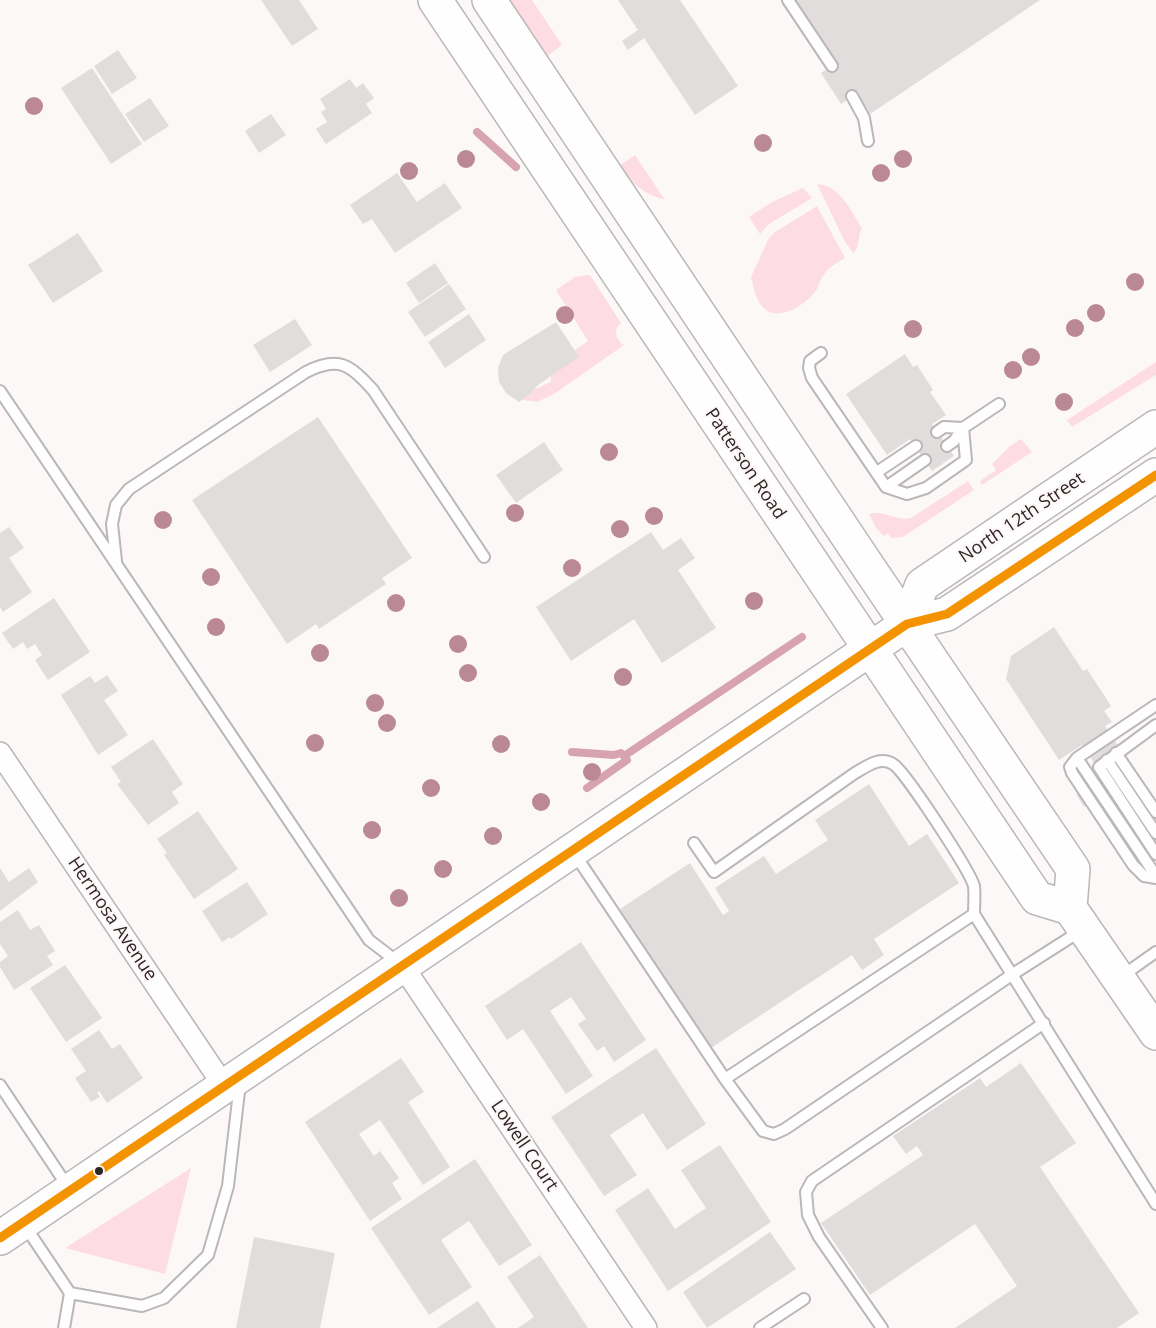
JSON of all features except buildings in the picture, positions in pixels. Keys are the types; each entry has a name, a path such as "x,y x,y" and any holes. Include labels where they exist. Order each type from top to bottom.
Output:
{"main road":[{"name":"Patterson Road","path":"435,0 1037,898 1077,918"},
{"path":"489,0 1073,869 1077,918 1156,1033"},
{"path":"619,275 657,251"},
{"name":"North 12th Street","path":"907,624 922,585 1151,441"},
{"path":"11,1230 907,624 947,614 1083,526 1156,475"}],"street":[{"name":"Hermosa Avenue","path":"0,753 233,1080"},
{"name":"Lowell Court","path":"402,965 645,1328"}],"lane":[{"path":"788,0 832,66"},
{"path":"852,96 864,118 868,141"},
{"path":"821,353 810,360 808,368 812,378 886,487 907,494 926,488 966,460 963,428"},
{"path":"116,563 112,524 116,505 129,489 306,372 323,364 339,363 357,372 373,390 484,557"},
{"path":"0,391 369,940 402,965"},
{"path":"947,446 954,441 963,428 999,404"},
{"path":"937,432 944,427 963,428"},
{"path":"877,472 916,446"},
{"path":"886,487 925,460"},
{"path":"1156,705 1077,758 1071,765 1072,774 1133,865 1144,876 1156,877"},
{"path":"1156,725 1099,767 1156,854"},
{"path":"1116,753 1156,812"},
{"path":"1107,760 1156,833"},
{"path":"694,843 714,872 855,772 877,761 893,764 906,778 963,863 974,886 974,914 1156,1204"},
{"path":"572,850 725,1079 763,1131 774,1134 785,1129 1013,974 1077,918"},
{"path":"725,1079 974,914"},
{"path":"1119,978 1156,952"},
{"path":"882,1328 819,1237 808,1215 806,1192 812,1181 1044,1023"},
{"path":"11,1230 70,1293 141,1306 164,1298 208,1255 228,1186 233,1080"},
{"path":"0,1085 70,1190"},
{"path":"64,1328 70,1293"},
{"path":"760,1328 804,1299"}],"shaded area":[{"path":"508,0 532,0 562,45 546,57"},
{"path":"635,155 665,200 639,188 619,166"},
{"path":"817,184 825,185 838,194 862,228 853,253 844,240"},
{"path":"803,188 812,198 769,224 760,234 749,217 772,202"},
{"path":"817,206 845,258 827,270 815,292 806,301 792,310 778,314 772,313 760,303 751,277 769,238"},
{"path":"590,275 621,323 616,336 624,345 554,394 537,402 523,400 528,392 551,382 551,366 588,341 556,290 575,277"},
{"path":"1156,362 1156,375 1072,427 1067,420"},
{"path":"1021,439 1032,452 982,485 980,481 996,470 992,464 1010,446"},
{"path":"968,481 974,490 903,537 891,538 888,533 884,536 876,528 869,514 880,513 905,519 911,518"},
{"path":"191,1168 165,1274 65,1248"}],"waterway":[{"path":"477,132 516,167"},
{"path":"572,752 614,755 621,753 624,756 802,637"},
{"path":"587,788 627,760 624,756"}],"transit line":[{"path":"0,1238 907,624 947,614 1156,475"}]}
